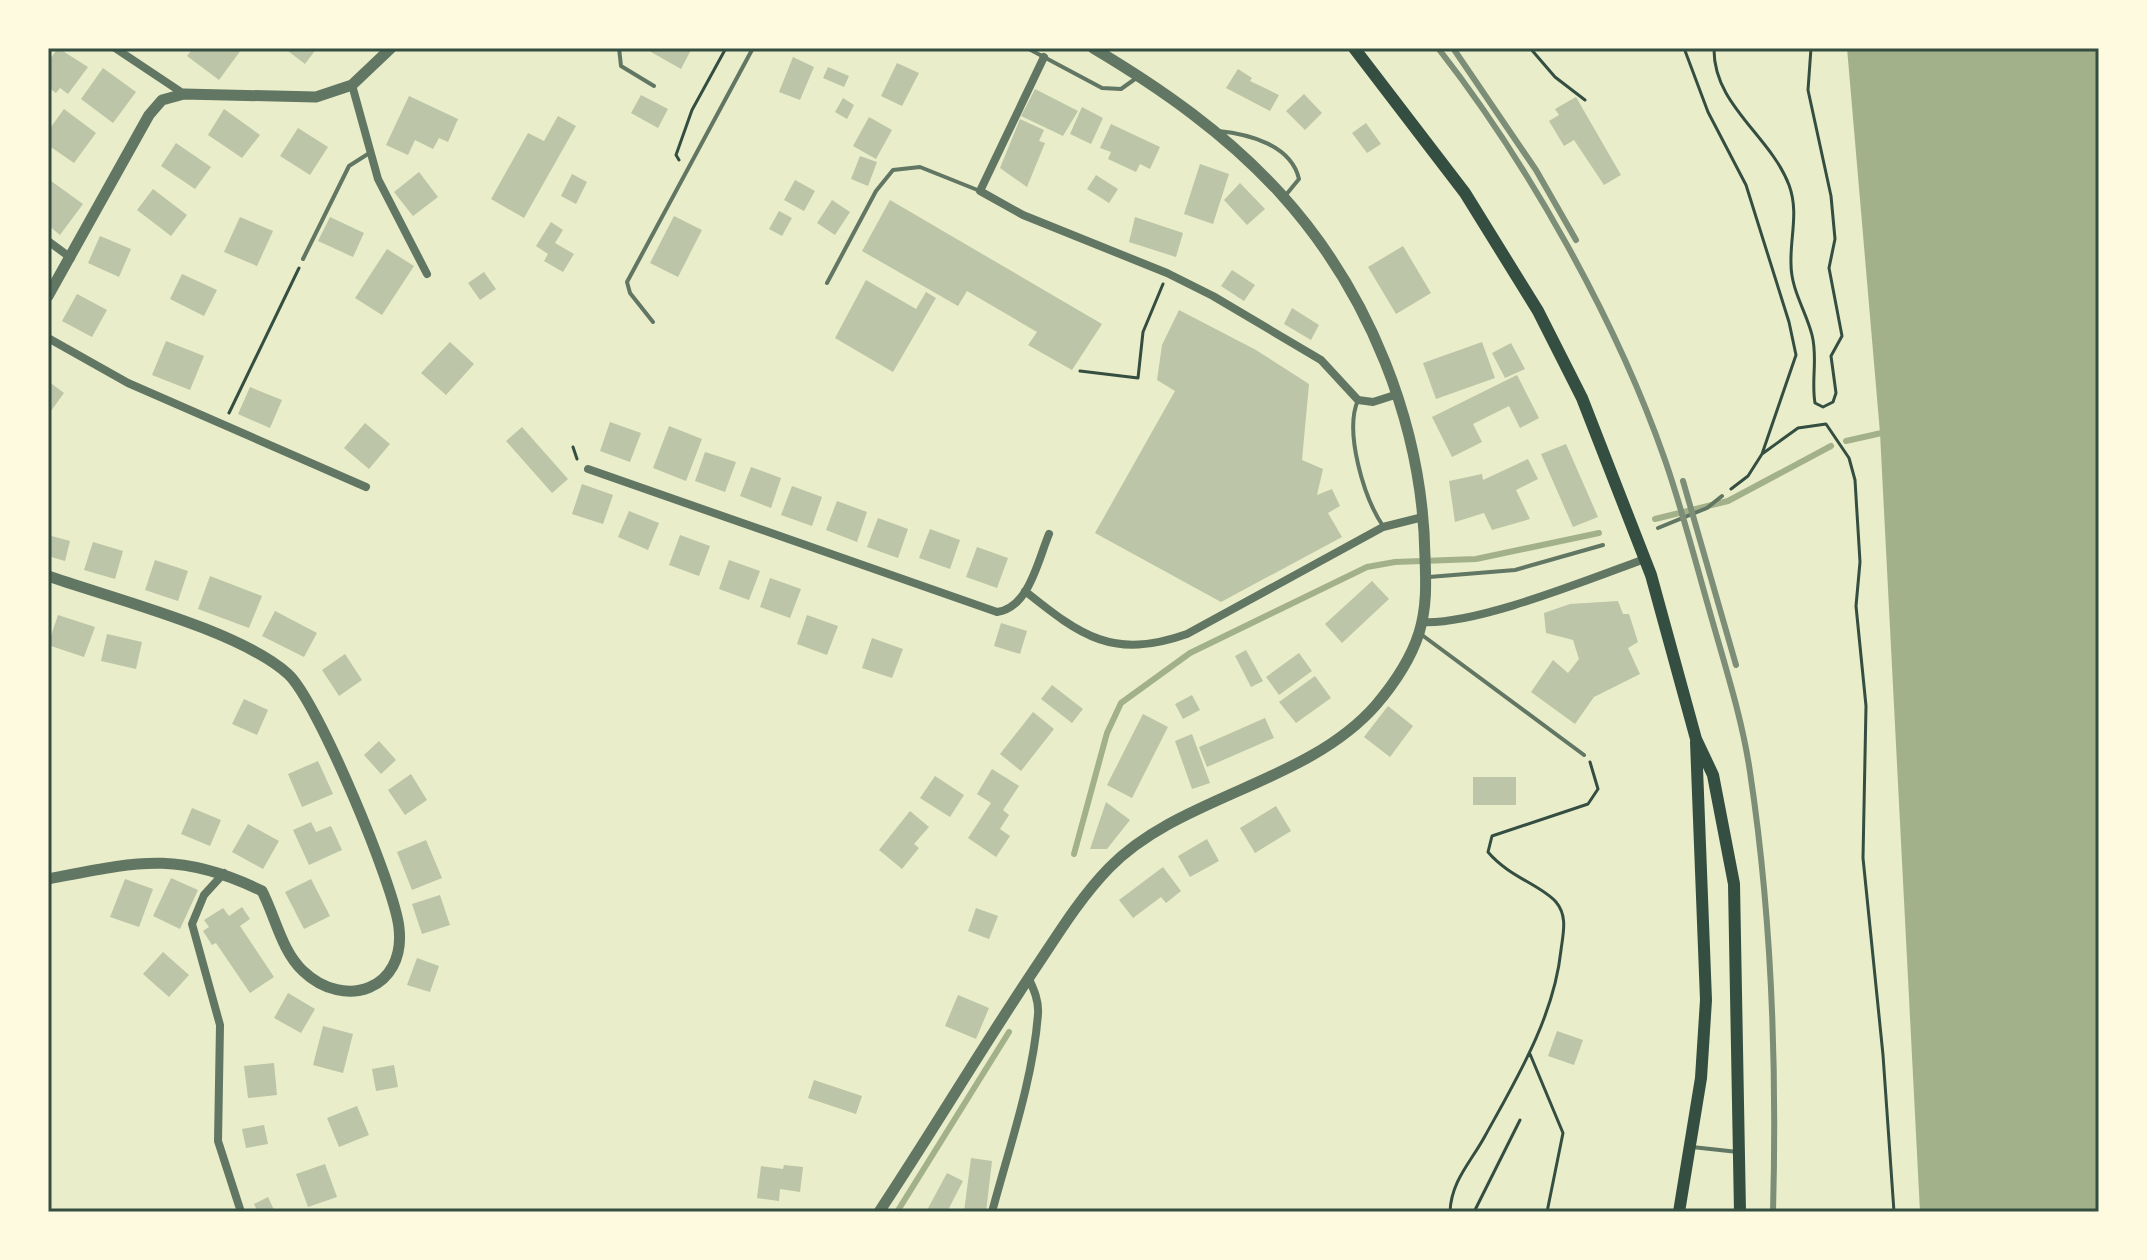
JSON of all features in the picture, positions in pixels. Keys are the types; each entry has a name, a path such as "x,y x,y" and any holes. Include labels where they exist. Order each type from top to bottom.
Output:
{"main road":[{"path":"1354,48 1465,193 1538,311 1582,398 1645,559 1672,641 1696,739 1713,775 1734,884 1740,1212"},
{"path":"1679,1212 1701,1078 1706,1000 1696,739"}],"street":[{"path":"115,48 184,94"},
{"path":"48,296 149,115 162,100 184,94 316,97 352,85 391,48"},
{"path":"879,1212 1078,904 1115,862 1156,833 1341,738 1379,701 1409,656 1420,628 1426,573 1423,517 1398,394 1359,309 1328,257 1284,197 1215,131 1139,75 1093,48"},
{"path":"1044,57 980,191 1023,215 1167,273 1321,360 1358,400 1373,402 1398,394"},
{"path":"352,85 378,179 427,274"},
{"path":"48,241 71,258"},
{"path":"48,338 128,383 366,487"},
{"path":"588,469 997,612 1009,611 1019,603 1049,534"},
{"path":"1025,591 1072,629 1100,641 1132,647 1163,642 1187,634 1383,527 1423,517"},
{"path":"1420,628 1472,616 1645,559"},
{"path":"48,576 242,644 289,674 321,722 386,882 399,928 389,972 374,988 347,993 322,986 290,956 262,891 224,873 183,863 129,864 48,879"},
{"path":"224,873 204,895 192,924 220,1025 218,1141 241,1212"},
{"path":"992,1212 1023,1093 1038,1012 1036,995 1029,979"}],"lane":[{"path":"619,48 621,66 654,86"},
{"path":"653,322 630,293 627,282 753,48"},
{"path":"1027,48 1102,88 1121,89 1139,75"},
{"path":"1215,131 1261,140 1287,156 1296,166 1299,179 1284,197"},
{"path":"303,259 349,166 372,151"},
{"path":"827,283 876,191 893,170 920,167 980,191"},
{"path":"1358,400 1353,425 1364,489 1383,527"},
{"path":"1658,528 1707,508 1722,496"},
{"path":"1426,573 1515,570 1603,545"},
{"path":"1420,628 1584,755"},
{"path":"1692,1147 1741,1152"}],"path":[{"path":"688,166 676,155 692,110 726,48"},
{"path":"1530,48 1555,77 1585,100"},
{"path":"1684,48 1708,112 1746,185 1789,322 1796,355 1762,454 1748,476 1722,496"},
{"path":"1714,48 1713,69 1745,124 1779,161 1791,190 1795,222 1790,264 1794,290 1813,336 1815,403 1823,407 1833,402 1836,393 1831,356 1842,336 1829,268 1835,239 1831,196 1808,90 1811,48"},
{"path":"224,423 303,259"},
{"path":"1080,371 1138,378 1143,332 1167,273"},
{"path":"1762,454 1798,428 1826,424 1849,458 1855,480 1860,562 1856,606 1866,706 1863,858 1883,1055 1894,1212"},
{"path":"573,447 579,463"},
{"path":"1450,1212 1458,1175 1476,1153 1530,1054 1559,967 1565,922 1556,902 1502,869 1488,852 1492,836 1588,804 1598,789 1594,765 1584,755"},
{"path":"1530,1054 1563,1133 1547,1212"},
{"path":"1474,1212 1520,1120"}],"shaded area":[{"path":"1847,48 2099,48 2099,1212 1920,1212 1880,433"}],"building":[{"path":"58,48 88,67 68,94 60,88 56,93 48,87 48,62"},
{"path":"193,48 241,50 219,80 187,56"},
{"path":"284,48 317,48 305,64"},
{"path":"644,48 692,48 681,69"},
{"path":"793,57 814,67 800,100 779,92"},
{"path":"897,63 919,73 902,106 881,96"},
{"path":"828,67 849,76 844,87 823,78"},
{"path":"103,68 136,92 113,123 81,99"},
{"path":"1238,69 1252,78 1250,81 1279,95 1270,111 1226,88"},
{"path":"1035,89 1078,111 1063,136 1021,116"},
{"path":"1304,94 1322,113 1305,130 1286,111"},
{"path":"641,95 668,109 658,128 631,113"},
{"path":"409,96 458,119 448,142 439,138 433,149 415,140 408,155 386,145"},
{"path":"1576,97 1621,175 1604,185 1574,140 1564,146 1549,121 1559,115 1555,109"},
{"path":"843,98 854,105 847,119 835,112"},
{"path":"1082,107 1103,118 1091,144 1070,134"},
{"path":"64,109 96,133 74,163 48,145 48,131"},
{"path":"224,109 260,135 242,158 208,135"},
{"path":"558,116 576,126 524,218 491,199 528,133 544,141"},
{"path":"869,117 892,130 876,159 853,146"},
{"path":"1020,119 1044,130 1039,141 1045,143 1027,187 1000,168"},
{"path":"1366,123 1381,144 1367,153 1352,133"},
{"path":"1111,124 1160,147 1150,169 1140,164 1136,172 1108,159 1111,152 1100,148"},
{"path":"298,128 328,147 310,175 280,156"},
{"path":"176,143 211,167 195,189 161,166"},
{"path":"860,156 877,162 868,186 851,179"},
{"path":"1200,164 1229,174 1213,224 1184,214"},
{"path":"419,172 438,197 413,216 394,192"},
{"path":"572,174 587,182 576,204 561,196"},
{"path":"1096,175 1118,189 1109,203 1087,189"},
{"path":"795,180 815,191 804,211 784,200"},
{"path":"51,181 83,204 60,235 48,225"},
{"path":"1240,183 1265,209 1247,225 1224,200"},
{"path":"153,189 187,215 171,236 137,210"},
{"path":"832,200 850,212 835,235 817,223"},
{"path":"890,200 1102,324 1072,370 1028,345 1037,332 967,291 958,306 862,251"},
{"path":"779,211 792,218 782,236 769,229"},
{"path":"674,216 702,230 678,277 650,263"},
{"path":"240,217 273,231 257,266 224,252"},
{"path":"330,217 364,233 353,257 318,241"},
{"path":"1135,217 1183,233 1176,257 1129,242"},
{"path":"551,222 563,230 555,243 574,254 563,272 544,261 548,254 536,246"},
{"path":"100,236 131,249 119,277 88,263"},
{"path":"1403,246 1431,293 1396,314 1368,267"},
{"path":"387,249 414,266 382,315 355,298"},
{"path":"1232,270 1255,285 1244,301 1221,286"},
{"path":"484,272 496,289 480,300 468,283"},
{"path":"182,274 217,290 204,316 170,299"},
{"path":"866,280 916,309 926,292 936,298 893,372 835,338"},
{"path":"77,294 107,310 92,337 62,321"},
{"path":"1292,308 1319,325 1311,340 1284,324"},
{"path":"1179,310 1256,350 1309,384 1302,460 1323,469 1317,495 1332,489 1340,506 1328,513 1342,537 1221,602 1095,533 1175,391 1157,380 1162,345"},
{"path":"166,341 204,356 190,390 152,375"},
{"path":"450,342 474,364 446,395 421,373"},
{"path":"1482,342 1495,378 1436,399 1423,363"},
{"path":"1511,343 1525,369 1505,378 1492,353"},
{"path":"1517,375 1539,418 1520,428 1509,406 1473,424 1482,442 1452,457 1432,417"},
{"path":"48,381 64,393 48,415"},
{"path":"250,387 282,400 270,428 238,414"},
{"path":"610,422 641,433 630,462 600,451"},
{"path":"365,423 390,444 369,469 344,448"},
{"path":"669,426 702,439 686,481 653,468"},
{"path":"522,427 568,479 552,493 506,441"},
{"path":"1566,444 1598,517 1573,527 1541,454"},
{"path":"705,452 736,462 725,492 695,481"},
{"path":"1528,459 1538,479 1516,490 1530,519 1492,530 1484,513 1455,522 1449,481 1482,474 1483,480"},
{"path":"751,467 781,478 771,508 740,496"},
{"path":"582,484 613,495 603,524 572,514"},
{"path":"792,486 822,497 812,526 781,515"},
{"path":"837,501 867,512 857,542 826,530"},
{"path":"629,511 659,523 648,550 618,537"},
{"path":"878,518 908,529 898,558 867,547"},
{"path":"930,529 960,540 950,569 919,558"},
{"path":"48,535 70,541 65,561 48,556"},
{"path":"680,535 710,546 699,576 669,565"},
{"path":"93,542 123,551 115,579 84,570"},
{"path":"977,547 1008,558 997,588 966,577"},
{"path":"155,560 188,571 178,601 145,590"},
{"path":"729,560 760,571 749,600 719,589"},
{"path":"210,576 262,596 249,628 198,609"},
{"path":"770,578 801,589 790,618 760,607"},
{"path":"1372,581 1389,599 1342,643 1325,624"},
{"path":"1618,601 1623,614 1629,614 1638,642 1628,648 1640,674 1594,697 1575,724 1531,692 1553,660 1568,673 1579,659 1573,640 1546,633 1544,613 1570,604"},
{"path":"275,611 317,633 304,657 262,636"},
{"path":"58,615 95,627 84,657 48,645"},
{"path":"807,615 838,626 827,655 797,644"},
{"path":"1001,623 1027,631 1020,654 994,646"},
{"path":"107,634 142,642 136,669 101,661"},
{"path":"872,638 903,649 892,678 862,668"},
{"path":"1246,650 1263,681 1251,687 1235,656"},
{"path":"1299,653 1312,671 1279,695 1266,677"},
{"path":"345,654 362,680 339,696 322,670"},
{"path":"1315,676 1331,698 1296,723 1279,702"},
{"path":"1052,685 1083,709 1072,723 1041,699"},
{"path":"1192,695 1200,710 1183,719 1175,704"},
{"path":"244,699 268,710 257,735 232,724"},
{"path":"1388,706 1413,726 1390,757 1364,737"},
{"path":"1033,712 1054,729 1021,771 1000,754"},
{"path":"1143,714 1168,727 1132,798 1107,785"},
{"path":"1265,718 1274,738 1207,767 1199,747"},
{"path":"1192,734 1210,783 1192,789 1175,741"},
{"path":"379,741 396,760 381,774 364,755"},
{"path":"318,761 333,794 302,807 288,774"},
{"path":"992,769 1019,786 1003,810 1009,815 1000,829 1010,836 996,857 968,838 991,803 977,794"},
{"path":"411,774 427,800 405,815 388,790"},
{"path":"935,776 964,795 950,817 920,798"},
{"path":"1473,777 1516,777 1516,805 1473,805"},
{"path":"1106,802 1130,820 1107,849 1090,849"},
{"path":"1276,806 1291,831 1255,853 1240,828"},
{"path":"192,808 221,820 210,846 181,834"},
{"path":"910,811 929,827 914,844 919,848 902,869 879,850"},
{"path":"311,822 316,832 331,826 342,850 309,865 293,830"},
{"path":"248,824 279,841 263,869 232,852"},
{"path":"1207,839 1219,861 1190,877 1178,856"},
{"path":"426,840 442,878 412,890 397,852"},
{"path":"1163,867 1181,891 1166,903 1161,897 1133,918 1119,900"},
{"path":"171,878 198,890 180,929 153,916"},
{"path":"125,879 153,889 139,927 110,917"},
{"path":"311,879 330,916 304,929 285,892"},
{"path":"440,895 450,925 422,934 412,904"},
{"path":"242,907 250,919 240,926 274,977 250,993 216,943 212,945 203,931 209,927 204,920 223,908 229,916"},
{"path":"976,908 998,916 989,939 968,931"},
{"path":"163,952 189,975 169,997 143,974"},
{"path":"417,958 439,966 430,992 407,985"},
{"path":"288,993 315,1009 301,1033 274,1018"},
{"path":"958,995 989,1008 976,1039 945,1026"},
{"path":"323,1026 353,1034 343,1073 313,1065"},
{"path":"1557,1031 1583,1040 1574,1065 1548,1056"},
{"path":"274,1063 277,1095 248,1098 244,1066"},
{"path":"394,1065 398,1087 376,1091 372,1069"},
{"path":"814,1080 862,1096 856,1114 808,1098"},
{"path":"357,1106 369,1135 339,1147 327,1118"},
{"path":"264,1125 268,1144 246,1148 242,1129"},
{"path":"971,1158 992,1161 986,1212 964,1212"},
{"path":"325,1164 337,1197 308,1207 296,1174"},
{"path":"784,1165 803,1167 800,1192 780,1189 779,1201 757,1198 761,1166 783,1169"},
{"path":"947,1173 963,1181 947,1212 926,1212"},
{"path":"268,1197 275,1212 258,1212 254,1204"}],"waterway":[{"path":"1846,441 1886,432"},
{"path":"1655,519 1728,501 1831,446"},
{"path":"1074,854 1107,733 1121,703 1190,653 1367,567 1395,562 1476,559 1599,533"},
{"path":"897,1212 1009,1032"}],"railway":[{"path":"1438,48 1505,141 1596,299 1645,407 1688,534 1742,731 1757,827 1771,991 1773,1212"},
{"path":"1453,48 1536,170 1576,240"},
{"path":"1683,481 1736,665"}]}
